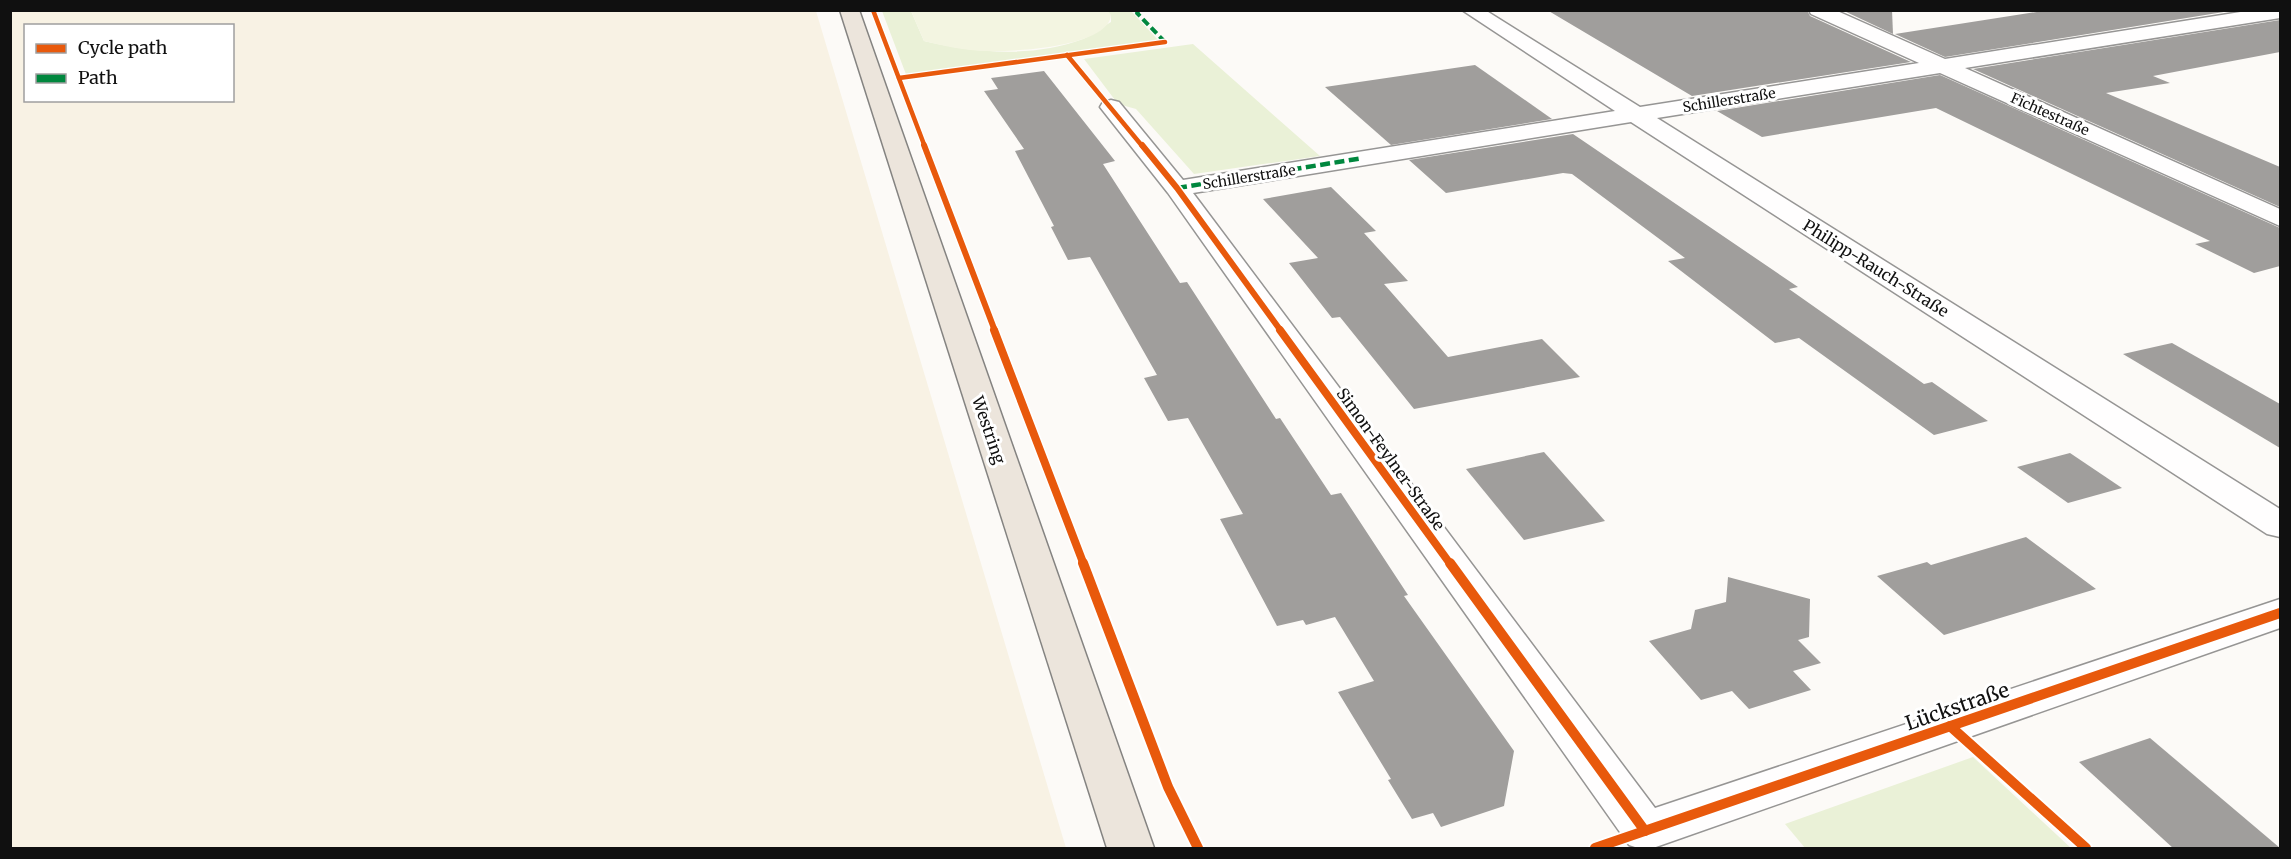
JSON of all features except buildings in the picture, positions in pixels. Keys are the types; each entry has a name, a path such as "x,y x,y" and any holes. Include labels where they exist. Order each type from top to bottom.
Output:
{"main road":[{"name":"Westring","path":"849,10 1131,849"}],"street":[{"name":"Philipp-Rauch-Straße","path":"1471,10 2280,525"},
{"name":"Fichtestraße","path":"1818,10 2280,218"},
{"name":"Schillerstraße","path":"1177,188 1942,66 2246,13 2280,12"},
{"path":"2246,13 2280,25"},
{"name":"Simon-Feylner-Straße","path":"1111,107 1177,188 1645,831"},
{"name":"Lückstraße","path":"1645,831 2280,613"}],"shaded area":[{"path":"10,11 816,11 1066,848 11,848"}],"green space":[{"path":"1107,10 1111,15 1106,26 1094,35 1056,46 997,51 961,49 924,41 911,11"},
{"path":"882,11 911,11 924,41 983,51 1044,49 1083,39 1111,22 1111,16 1107,11 1131,11 1159,41 907,77"},
{"path":"1193,44 1320,156 1194,174 1136,109 1118,104 1084,59"},
{"path":"1973,757 2071,848 1805,848 1785,824"}],"marked path":[{"path":"1139,10 1137,13 1165,42"},
{"path":"1177,188 1363,158"}],"cycle path":[{"path":"873,10 1168,787 1198,848"},
{"path":"899,78 1165,42"},
{"path":"1067,55 1177,188 1645,831"},
{"path":"1595,848 2280,613"},
{"path":"1950,726 2086,848"}]}
